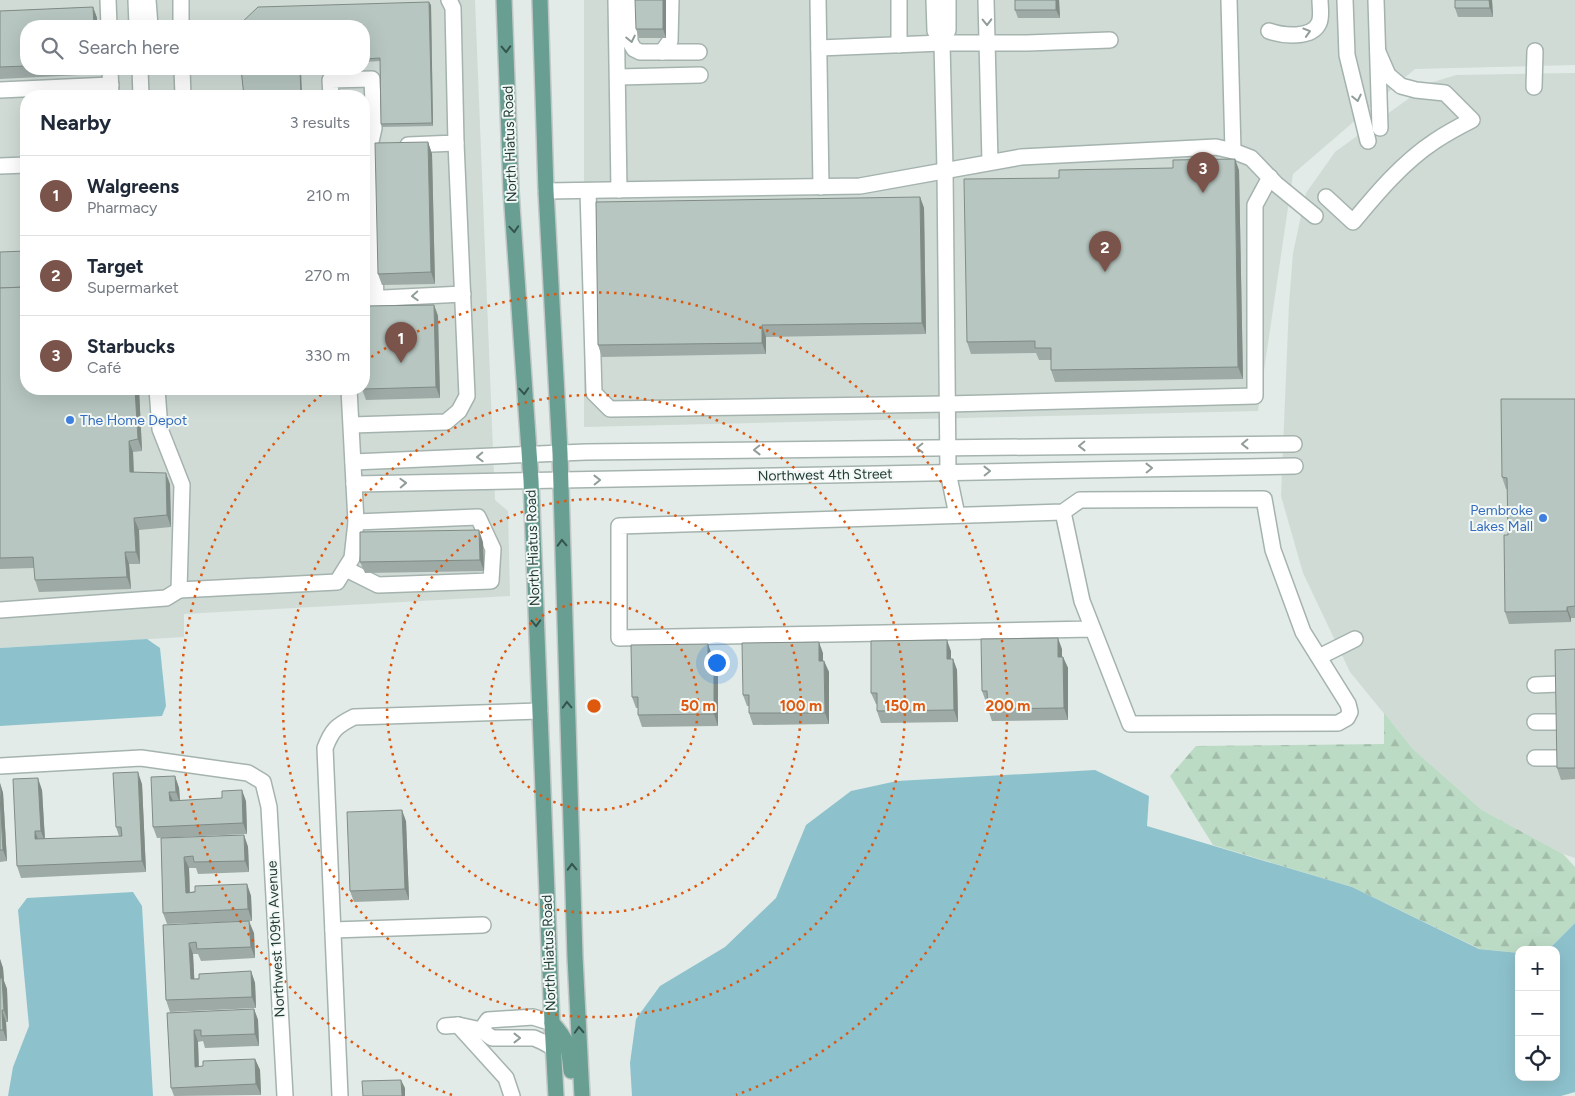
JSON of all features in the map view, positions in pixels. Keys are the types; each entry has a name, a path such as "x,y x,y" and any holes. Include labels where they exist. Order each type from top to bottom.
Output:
{"main road":[{"name":"North Hiatus Road","path":"504,0 511,191 531,480 556,1096"},
{"name":"North Hiatus Road","path":"540,0 546,191 560,453 575,947 582,1096"},
{"path":"552,1023 566,1040 568,1046 573,1096"}],"street":[{"path":"108,0 109,20"},
{"path":"136,0 137,20"},
{"path":"148,0 150,20"},
{"path":"181,0 181,20"},
{"path":"352,425 446,422 459,411 467,396 456,143 453,8 449,0"},
{"path":"616,0 619,190"},
{"path":"629,0 630,42 634,49 640,52 700,52"},
{"path":"662,52 670,41 671,0"},
{"path":"818,0 821,187"},
{"path":"899,0 900,45"},
{"path":"934,0 935,31 942,43"},
{"path":"948,0 948,30 942,43 948,472 957,515"},
{"path":"986,0 990,162"},
{"path":"1229,0 1233,151"},
{"path":"1269,31 1276,34 1296,35 1309,33 1316,29 1320,21 1320,0"},
{"path":"1345,0 1347,55 1368,141"},
{"path":"1376,0 1380,128"},
{"path":"819,48 942,43 987,44 1110,40"},
{"path":"1534,51 1534,87"},
{"path":"1326,197 1352,222 1404,165 1434,141 1472,120 1446,93 1416,90 1401,86 1388,75 1378,52"},
{"path":"0,90 111,90 110,75"},
{"path":"140,75 141,90"},
{"path":"182,75 183,90"},
{"path":"618,77 700,75"},
{"path":"331,90 330,80 372,79 374,128 370,138"},
{"path":"370,146 456,143"},
{"path":"546,191 860,186 1021,156 1216,147 1251,158 1314,216"},
{"path":"0,166 20,165"},
{"path":"588,191 594,393 610,409 947,404 1255,396 1255,206 1270,177"},
{"path":"370,298 463,294"},
{"path":"157,395 160,429 182,485 179,590"},
{"path":"0,610 166,598 179,590 337,582 352,558 356,522 350,395"},
{"name":"Northwest 4th Street","path":"354,462 560,453 1294,444"},
{"name":"Northwest 4th Street","path":"354,484 1295,466"},
{"path":"1063,512 1082,601 1093,629 1130,724 1338,723 1347,718 1350,712 1348,704 1303,632 1273,550 1264,499 1080,500 1063,512 619,526 619,638 1093,629"},
{"path":"346,569 378,585 491,580 493,549 478,517 356,522"},
{"path":"1319,657 1355,639"},
{"path":"1535,685 1560,684"},
{"path":"340,1096 325,748 330,737 338,726 354,717 540,711"},
{"path":"1535,722 1560,722"},
{"name":"Northwest 109th Avenue","path":"0,766 141,758 248,773 263,782 269,807 285,1096"},
{"path":"1536,758 1560,758"},
{"path":"333,930 483,925"},
{"path":"481,1030 488,1020 533,1017 552,1023"},
{"path":"512,1096 506,1078 452,1026 481,1030 492,1038 534,1038 554,1048"}],"shaded area":[{"path":"0,0 475,0 495,500 508,511 510,596 184,614 184,637 0,648"},
{"path":"584,0 1575,0 1575,65 1415,69 1293,174 1258,411 584,427"},
{"path":"1575,73 1575,858 1563,854 1482,810 1413,749 1350,672 1303,573 1281,496 1293,253 1306,193 1335,152 1430,83 1456,75"}],"green space":[{"path":"1384,713 1413,749 1482,810 1563,854 1575,867 1575,923 1552,946 1515,946 1515,953 1480,949 1352,887 1213,845 1170,776 1196,746 1384,744"}],"water":[{"path":"147,639 160,648 166,706 162,716 0,726 0,648"},
{"path":"1095,770 1149,796 1147,826 1352,887 1479,949 1515,953 1515,1081 1560,1081 1560,946 1552,946 1575,923 1575,1092 1561,1096 632,1096 630,1063 636,1019 660,986 725,947 776,898 806,825 851,791 897,781"},
{"path":"133,892 142,906 153,1096 8,1096 13,1067 29,1026 18,910 27,898"}],"building":[{"path":"635,0 663,0 663,29 636,29"},
{"path":"1015,0 1056,0 1056,10 1015,10"},
{"path":"1455,0 1489,0 1490,8 1455,8"},
{"path":"429,2 432,123 381,124 380,58 370,59 370,20 244,20 258,7"},
{"path":"93,7 94,20 20,20 20,66 0,67 0,11"},
{"path":"242,75 300,75 301,90 243,90"},
{"path":"428,142 431,272 378,274 375,143"},
{"path":"1235,159 1238,367 1051,370 1051,348 1035,348 1035,341 967,342 964,179 1059,178 1059,170 1173,168 1173,160"},
{"path":"920,197 922,323 762,325 762,343 598,345 596,202"},
{"path":"20,251 20,287 0,288 0,252"},
{"name":"The Home Depot","path":"20,287 20,395 135,395 138,439 129,441 130,472 166,473 167,515 134,518 136,552 125,552 127,577 35,580 33,557 0,558 0,288"},
{"path":"434,305 436,387 370,389 370,306"},
{"name":"Pembroke Lakes Mall","path":"1501,399 1575,399 1575,606 1567,607 1567,611 1505,612 1504,535 1508,535 1507,478 1502,477"},
{"path":"479,530 480,560 360,562 360,532"},
{"path":"1058,638 1058,657 1063,657 1064,708 988,709 987,691 982,691 981,639"},
{"path":"947,640 947,659 953,659 954,710 877,711 877,693 871,693 871,641"},
{"path":"819,642 819,661 824,661 825,713 749,713 749,695 743,695 742,643"},
{"path":"708,644 708,663 714,663 714,714 638,715 638,697 632,697 631,645"},
{"path":"1575,649 1575,768 1557,768 1555,650"},
{"path":"138,772 142,861 17,866 13,779 38,778 41,831 35,831 35,839 122,836 121,827 116,827 113,773"},
{"path":"175,776 176,792 169,792 170,801 222,798 222,791 242,790 243,823 153,827 151,777"},
{"path":"0,795 3,850 0,850"},
{"path":"402,810 405,889 350,891 347,812"},
{"path":"244,835 245,861 194,862 193,856 184,857 186,893 195,892 195,886 247,884 248,909 163,913 161,838"},
{"path":"249,921 251,947 197,949 196,942 189,943 191,979 199,979 199,974 251,971 252,997 166,1000 163,925"},
{"path":"0,978 2,978 4,1010 2,1010 3,1030 0,1030"},
{"path":"254,1009 255,1034 201,1036 201,1030 194,1030 195,1067 203,1066 203,1061 255,1059 256,1084 171,1088 167,1013"},
{"path":"401,1080 402,1096 363,1096 362,1081"}],"place":[{"name":"Starbucks","path":"1203,193"},
{"name":"Target","path":"1105,272"},
{"name":"Walgreens","path":"401,363"},
{"name":"The Home Depot","path":"70,420"},
{"name":"Pembroke Lakes Mall","path":"1543,518"}]}
